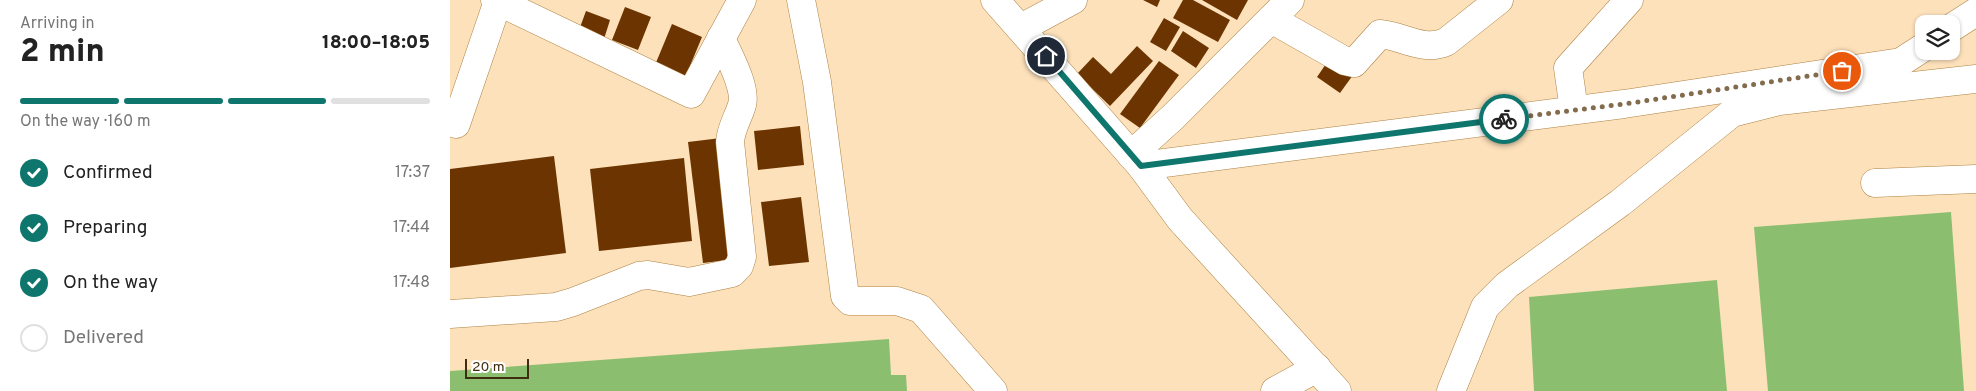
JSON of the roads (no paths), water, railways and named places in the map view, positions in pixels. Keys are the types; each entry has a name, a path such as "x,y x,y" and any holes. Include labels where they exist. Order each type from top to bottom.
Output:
{"street":[{"path":"456,124 497,1 691,94 742,0"},
{"path":"801,0 817,82 845,296 850,301 897,301 921,309 994,391"},
{"path":"995,0 1136,161 1180,219 1337,391"},
{"path":"1021,28 1073,0"},
{"path":"1136,161 1173,117 1290,0"},
{"path":"1271,19 1350,63 1358,60 1380,34 1426,46 1437,46 1446,42 1499,0"},
{"path":"1574,110 1568,68 1629,0"},
{"path":"1960,22 1976,12"},
{"path":"450,314 556,306 573,302 639,276 648,275 689,282 732,273 742,257 730,142 731,130 742,103 743,95 740,83 721,38"},
{"path":"1136,161 1574,110 1901,62 1915,53"},
{"path":"1451,391 1485,306 1507,285 1620,203 1732,113 1779,101 1976,80"},
{"path":"1875,183 1976,179"},
{"path":"1275,391 1317,368"}]}
